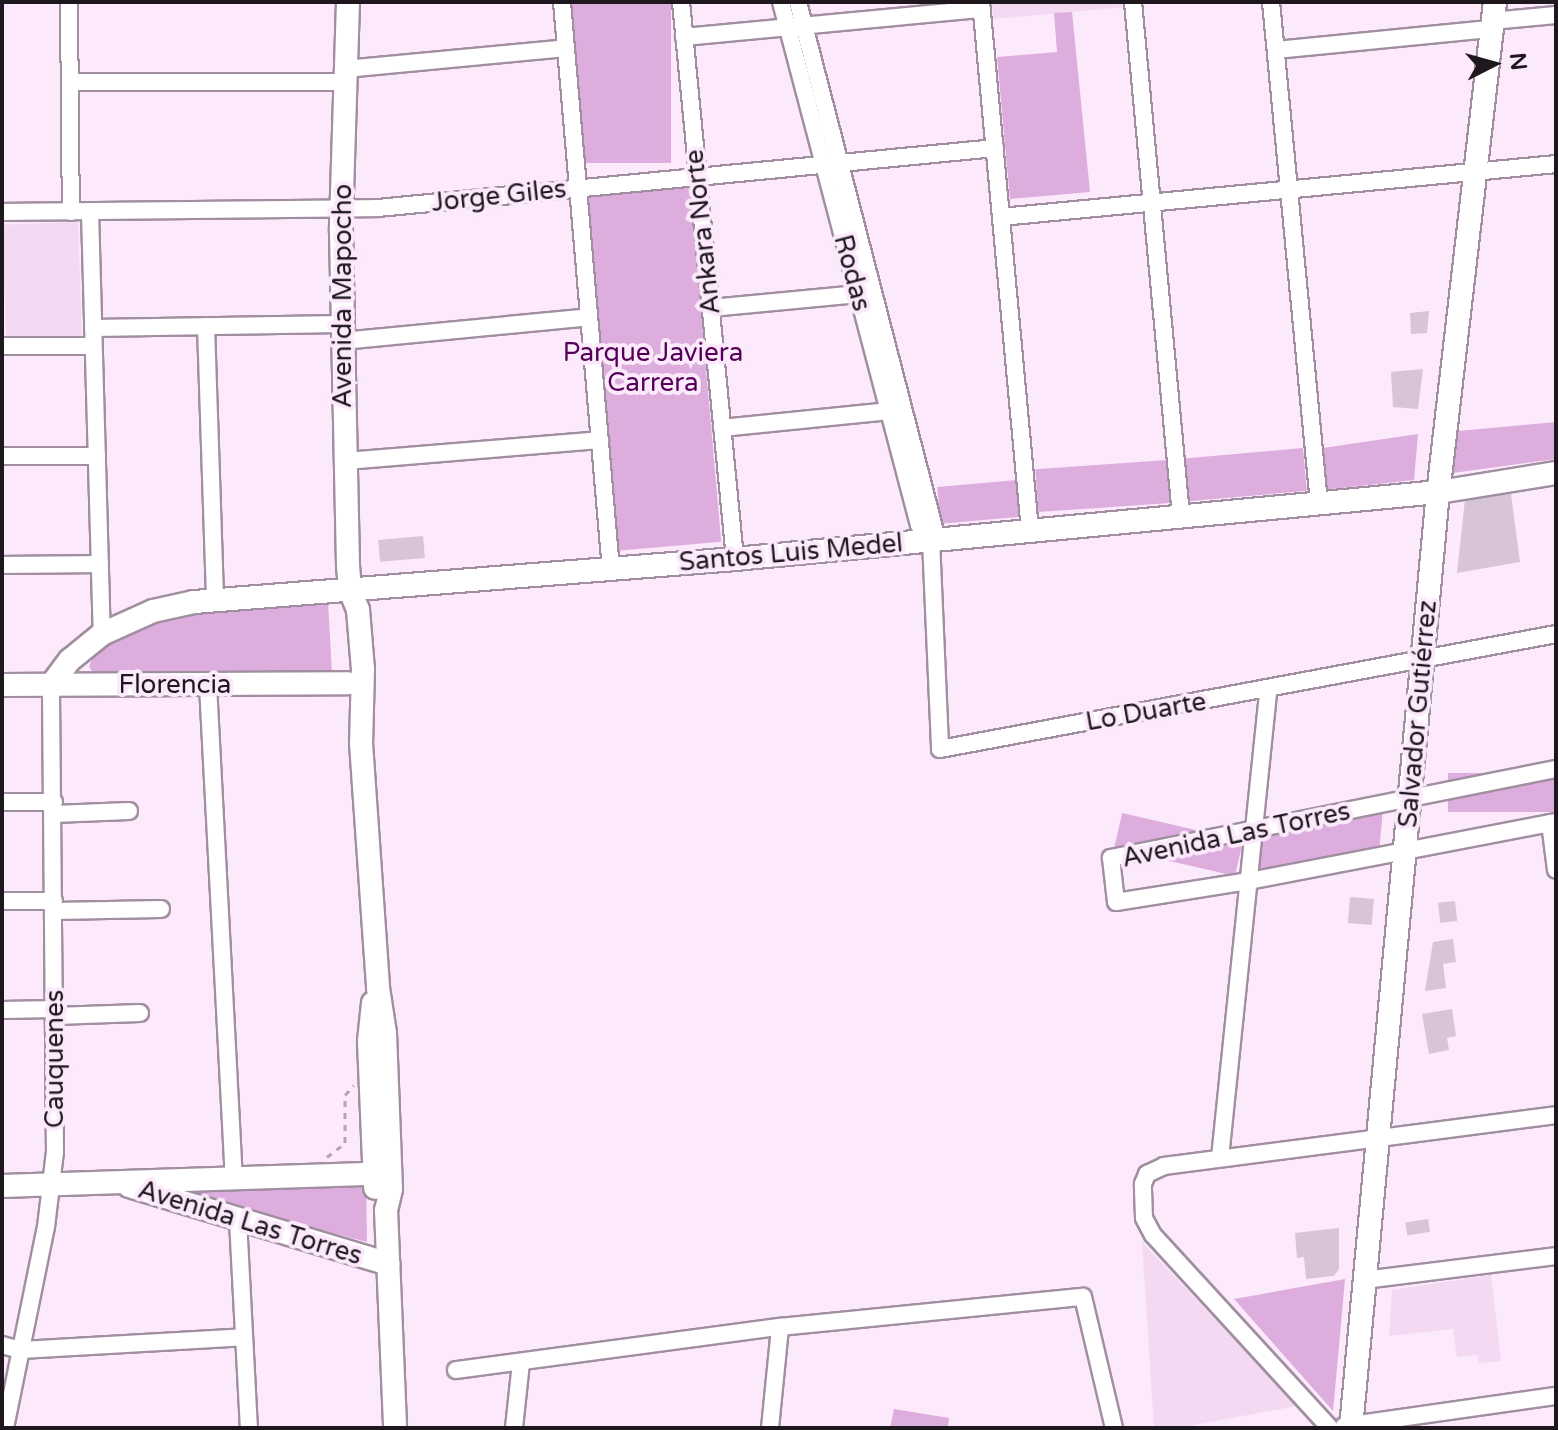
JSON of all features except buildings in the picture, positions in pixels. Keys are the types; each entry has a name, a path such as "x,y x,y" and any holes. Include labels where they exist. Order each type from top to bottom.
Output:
{"main road":[{"name":"Avenida Mapocho","path":"348,2 341,210 345,461 350,590 358,610 356,676 378,988 385,1033 391,1189 386,1210 395,1428"},
{"name":"Salvador Gutiérrez","path":"1338,1427 1364,1280 1439,492 1493,17"},
{"name":"Santos Luis Medel","path":"51,685 70,660 102,634 153,611 215,599 735,559 1439,492 1556,473"},
{"name":"Florencia","path":"2,685 208,685 356,676"},
{"name":"Avenida Mapocho","path":"378,988 370,1025 373,1174 376,1192 386,1210"},
{"name":"Avenida Las Torres","path":"2,1186 234,1176 373,1174"},
{"name":"Avenida Las Torres","path":"112,1181 389,1264"}],"street":[{"path":"69,2 71,212"},
{"path":"562,2 611,570"},
{"name":"Ankara Norte","path":"681,2 735,559"},
{"name":"Rodas","path":"781,2 796,26 934,540"},
{"name":"Rodas","path":"796,26 798,2"},
{"path":"1133,2 1181,516"},
{"path":"1271,2 1319,503"},
{"path":"684,37 981,5 1030,530"},
{"path":"1276,50 1493,17 1556,15"},
{"path":"70,82 345,76 566,48"},
{"name":"Jorge Giles","path":"2,212 341,210 995,148"},
{"name":"Rodas","path":"832,164 858,294 919,525 934,540"},
{"path":"1001,217 1556,164"},
{"path":"90,212 102,634"},
{"path":"711,308 858,294"},
{"path":"93,328 206,326 342,333 589,317"},
{"path":"206,326 215,599"},
{"path":"2,346 93,346"},
{"path":"722,428 889,411"},
{"path":"345,461 600,440"},
{"path":"2,456 97,456"},
{"name":"Lo Duarte","path":"934,540 940,749 1556,634"},
{"path":"2,565 100,564"},
{"name":"Cauquenes","path":"5,1428 53,1184 55,1013 51,685"},
{"path":"208,685 234,1176"},
{"path":"1220,1158 1268,690"},
{"name":"Avenida Las Torres","path":"1553,823 1249,881 1116,902 1111,858 1556,769"},
{"path":"2,802 129,811"},
{"path":"1553,823 1556,870"},
{"path":"2,901 161,909"},
{"path":"2,1010 140,1013"},
{"path":"1556,1115 1157,1167 1147,1174 1143,1184 1144,1218 1153,1235 1338,1427 1556,1396"},
{"path":"238,1220 249,1428"},
{"path":"1364,1280 1556,1256"},
{"path":"456,1370 780,1327 1083,1297 1114,1428"},
{"path":"770,1428 780,1327"},
{"path":"2,1345 21,1350 244,1337"},
{"path":"514,1428 521,1362"}],"path":[{"path":"320,1162 345,1143 345,1095 349,1088 370,1074"}],"shaded area":[{"path":"992,2 1124,2 1125,7 993,19"},
{"path":"78,222 82,339 6,342 2,225"},
{"path":"1142,1242 1297,1406 1178,1428 1154,1428"},
{"path":"1491,1275 1501,1361 1478,1363 1477,1355 1457,1357 1453,1329 1389,1336 1392,1290"}],"green space":[{"path":"572,2 671,2 671,163 572,163"},
{"path":"1072,12 1090,192 1010,199 997,57 1057,52 1054,13"},
{"name":"Parque Javiera Carrera","path":"690,185 721,542 618,551 586,194"},
{"path":"1556,422 1556,459 1453,473 1458,431"},
{"path":"1418,434 1414,480 1323,490 1323,448"},
{"path":"1303,448 1307,491 1185,501 1181,459"},
{"path":"1167,460 1170,503 1038,512 1035,469"},
{"path":"1017,480 1020,517 941,524 937,487"},
{"path":"328,602 332,673 94,674 89,667 93,656 132,630 178,614"},
{"path":"1448,773 1556,773 1556,812 1448,812"},
{"path":"1383,809 1379,853 1255,877 1258,834"},
{"path":"1122,813 1243,841 1235,876 1114,848"},
{"path":"366,1185 367,1242 164,1189"},
{"path":"1345,1279 1339,1346 1333,1411 1234,1299"},
{"path":"894,1409 949,1418 948,1428 890,1428"}]}
